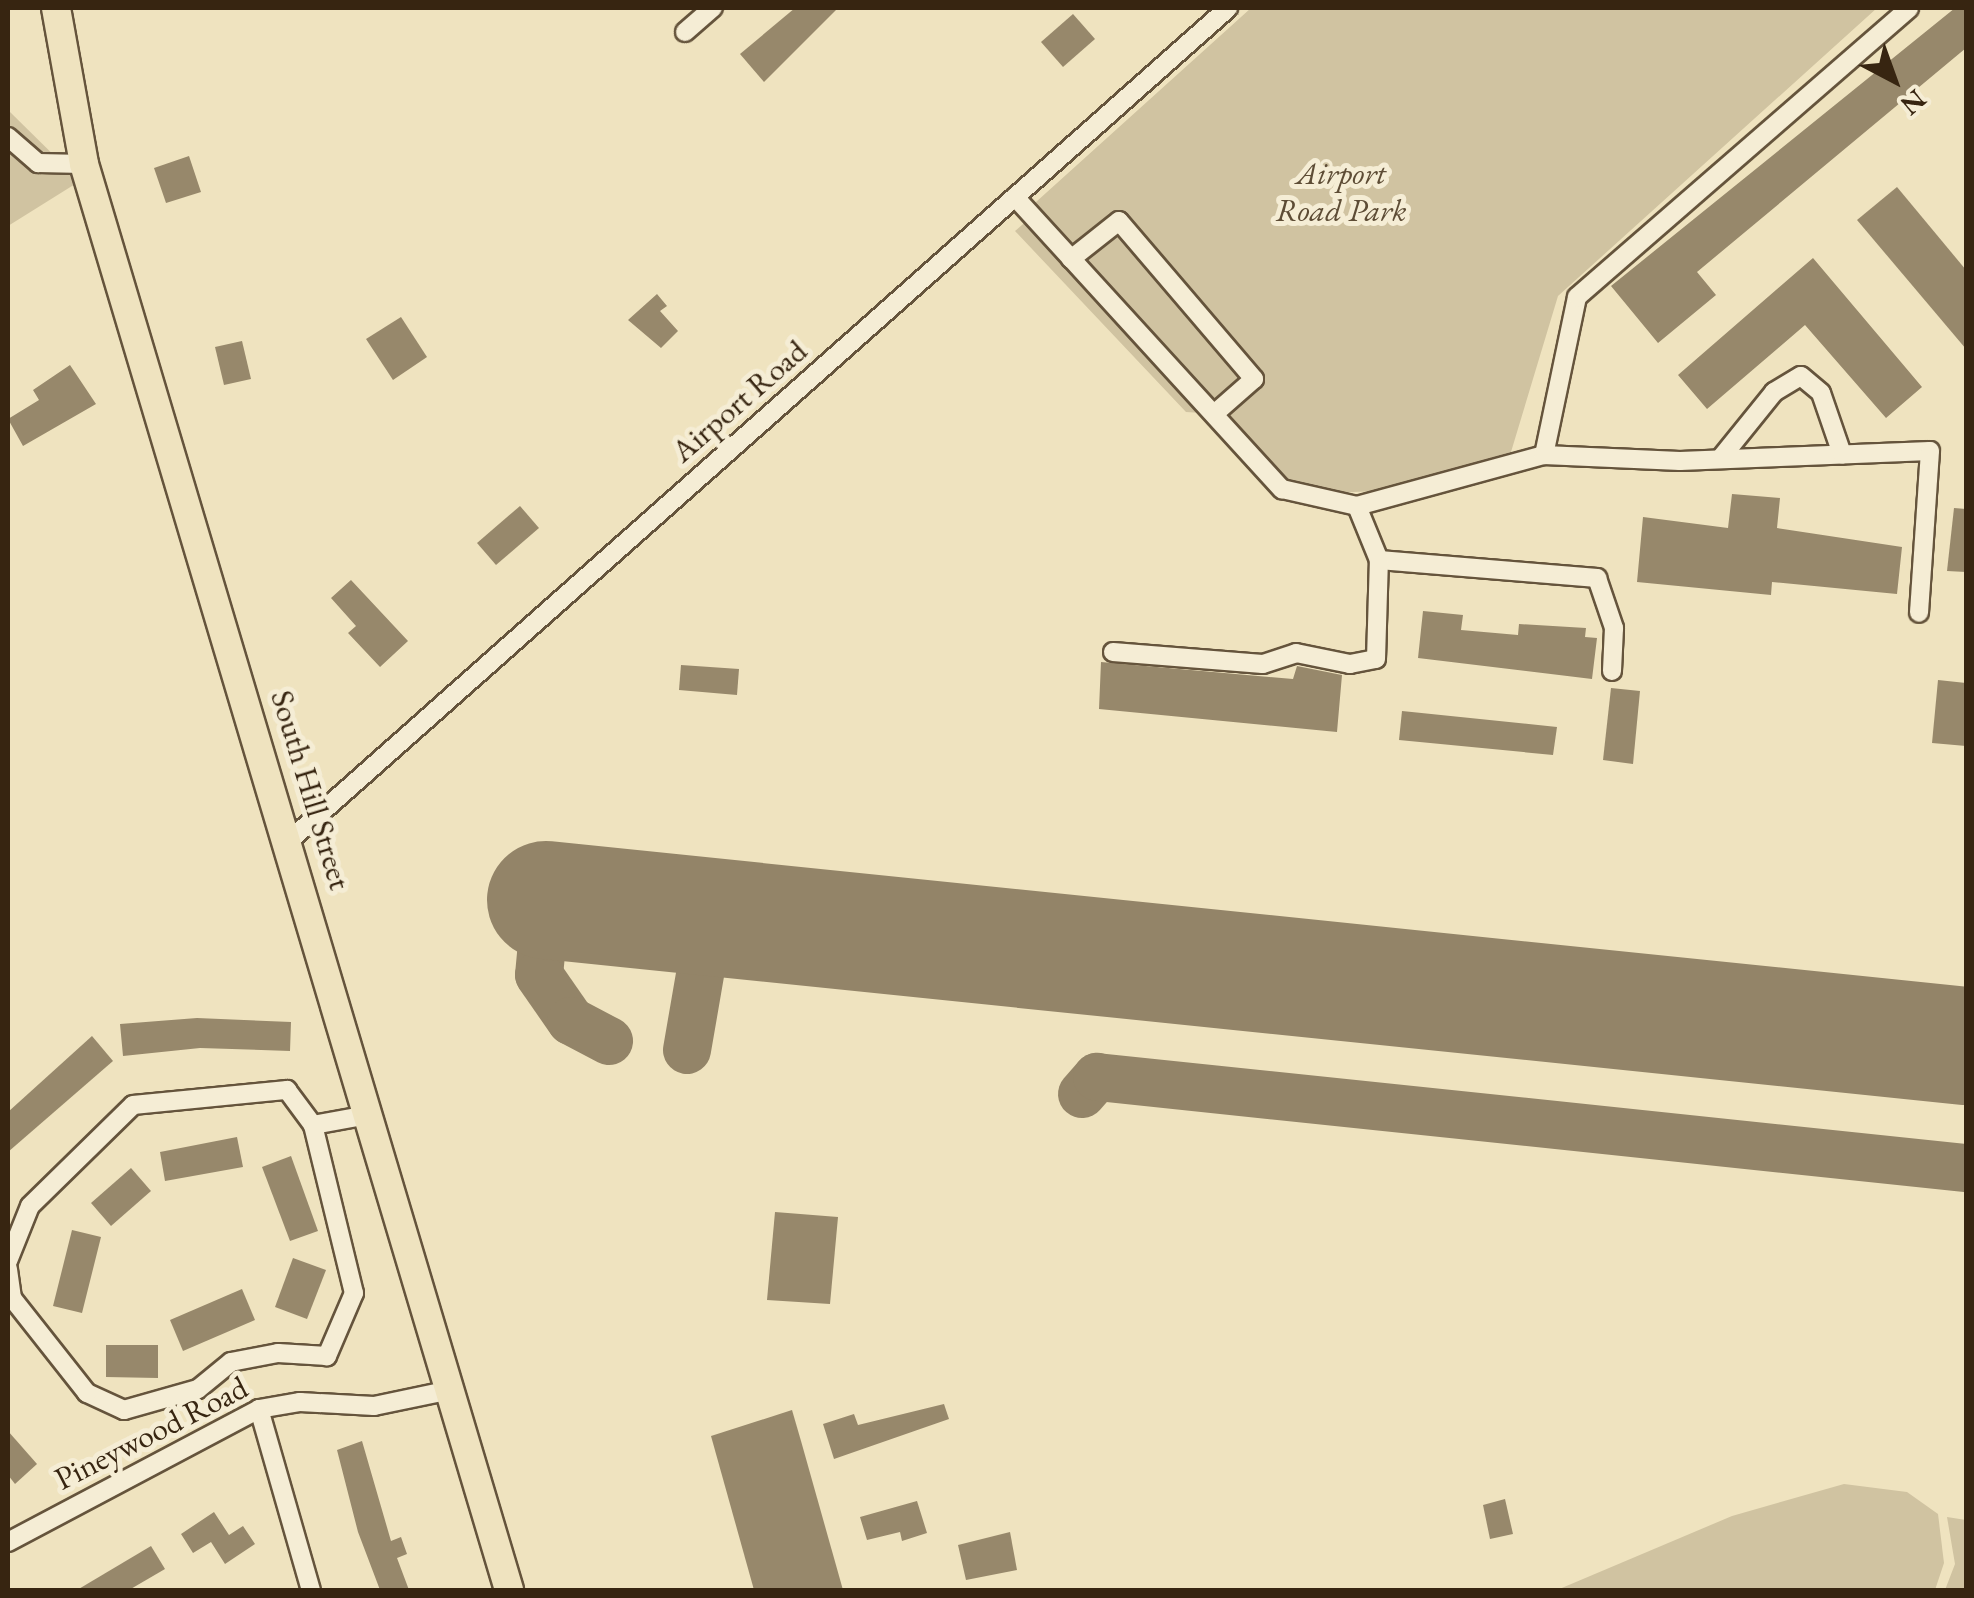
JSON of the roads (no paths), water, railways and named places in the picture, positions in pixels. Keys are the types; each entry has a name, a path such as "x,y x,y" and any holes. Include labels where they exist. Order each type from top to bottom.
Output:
{"main road":[{"name":"South Hill Street","path":"56,8 84,164 290,840 446,1391 509,1590"}],"street":[{"path":"684,32 713,8"},
{"name":"Airport Road","path":"290,840 435,704 1228,8"},
{"path":"1544,455 1577,297 1909,8"},
{"path":"8,136 38,163 84,164"},
{"path":"1015,197 1282,489 1357,506 1544,455 1720,459 1930,451 1920,613"},
{"path":"1071,258 1119,221 1254,379 1214,414"},
{"path":"1720,459 1774,392 1802,376 1822,393 1842,454"},
{"path":"1113,652 1263,664 1296,653 1350,664 1376,659 1379,560 1357,506"},
{"path":"1379,560 1596,578 1614,628 1612,671"},
{"path":"287,1090 313,1125 354,1293 328,1356 278,1353 231,1362 198,1389 124,1410 88,1393 12,1298 8,1265 30,1206 133,1105 287,1090"},
{"path":"313,1125 368,1115"},
{"name":"Pineywood Road","path":"8,1542 259,1408 300,1402 354,1408 446,1391"},
{"path":"259,1408 311,1590"}],"park label":[{"name":"Airport Road Park","path":"1341,192"}]}
